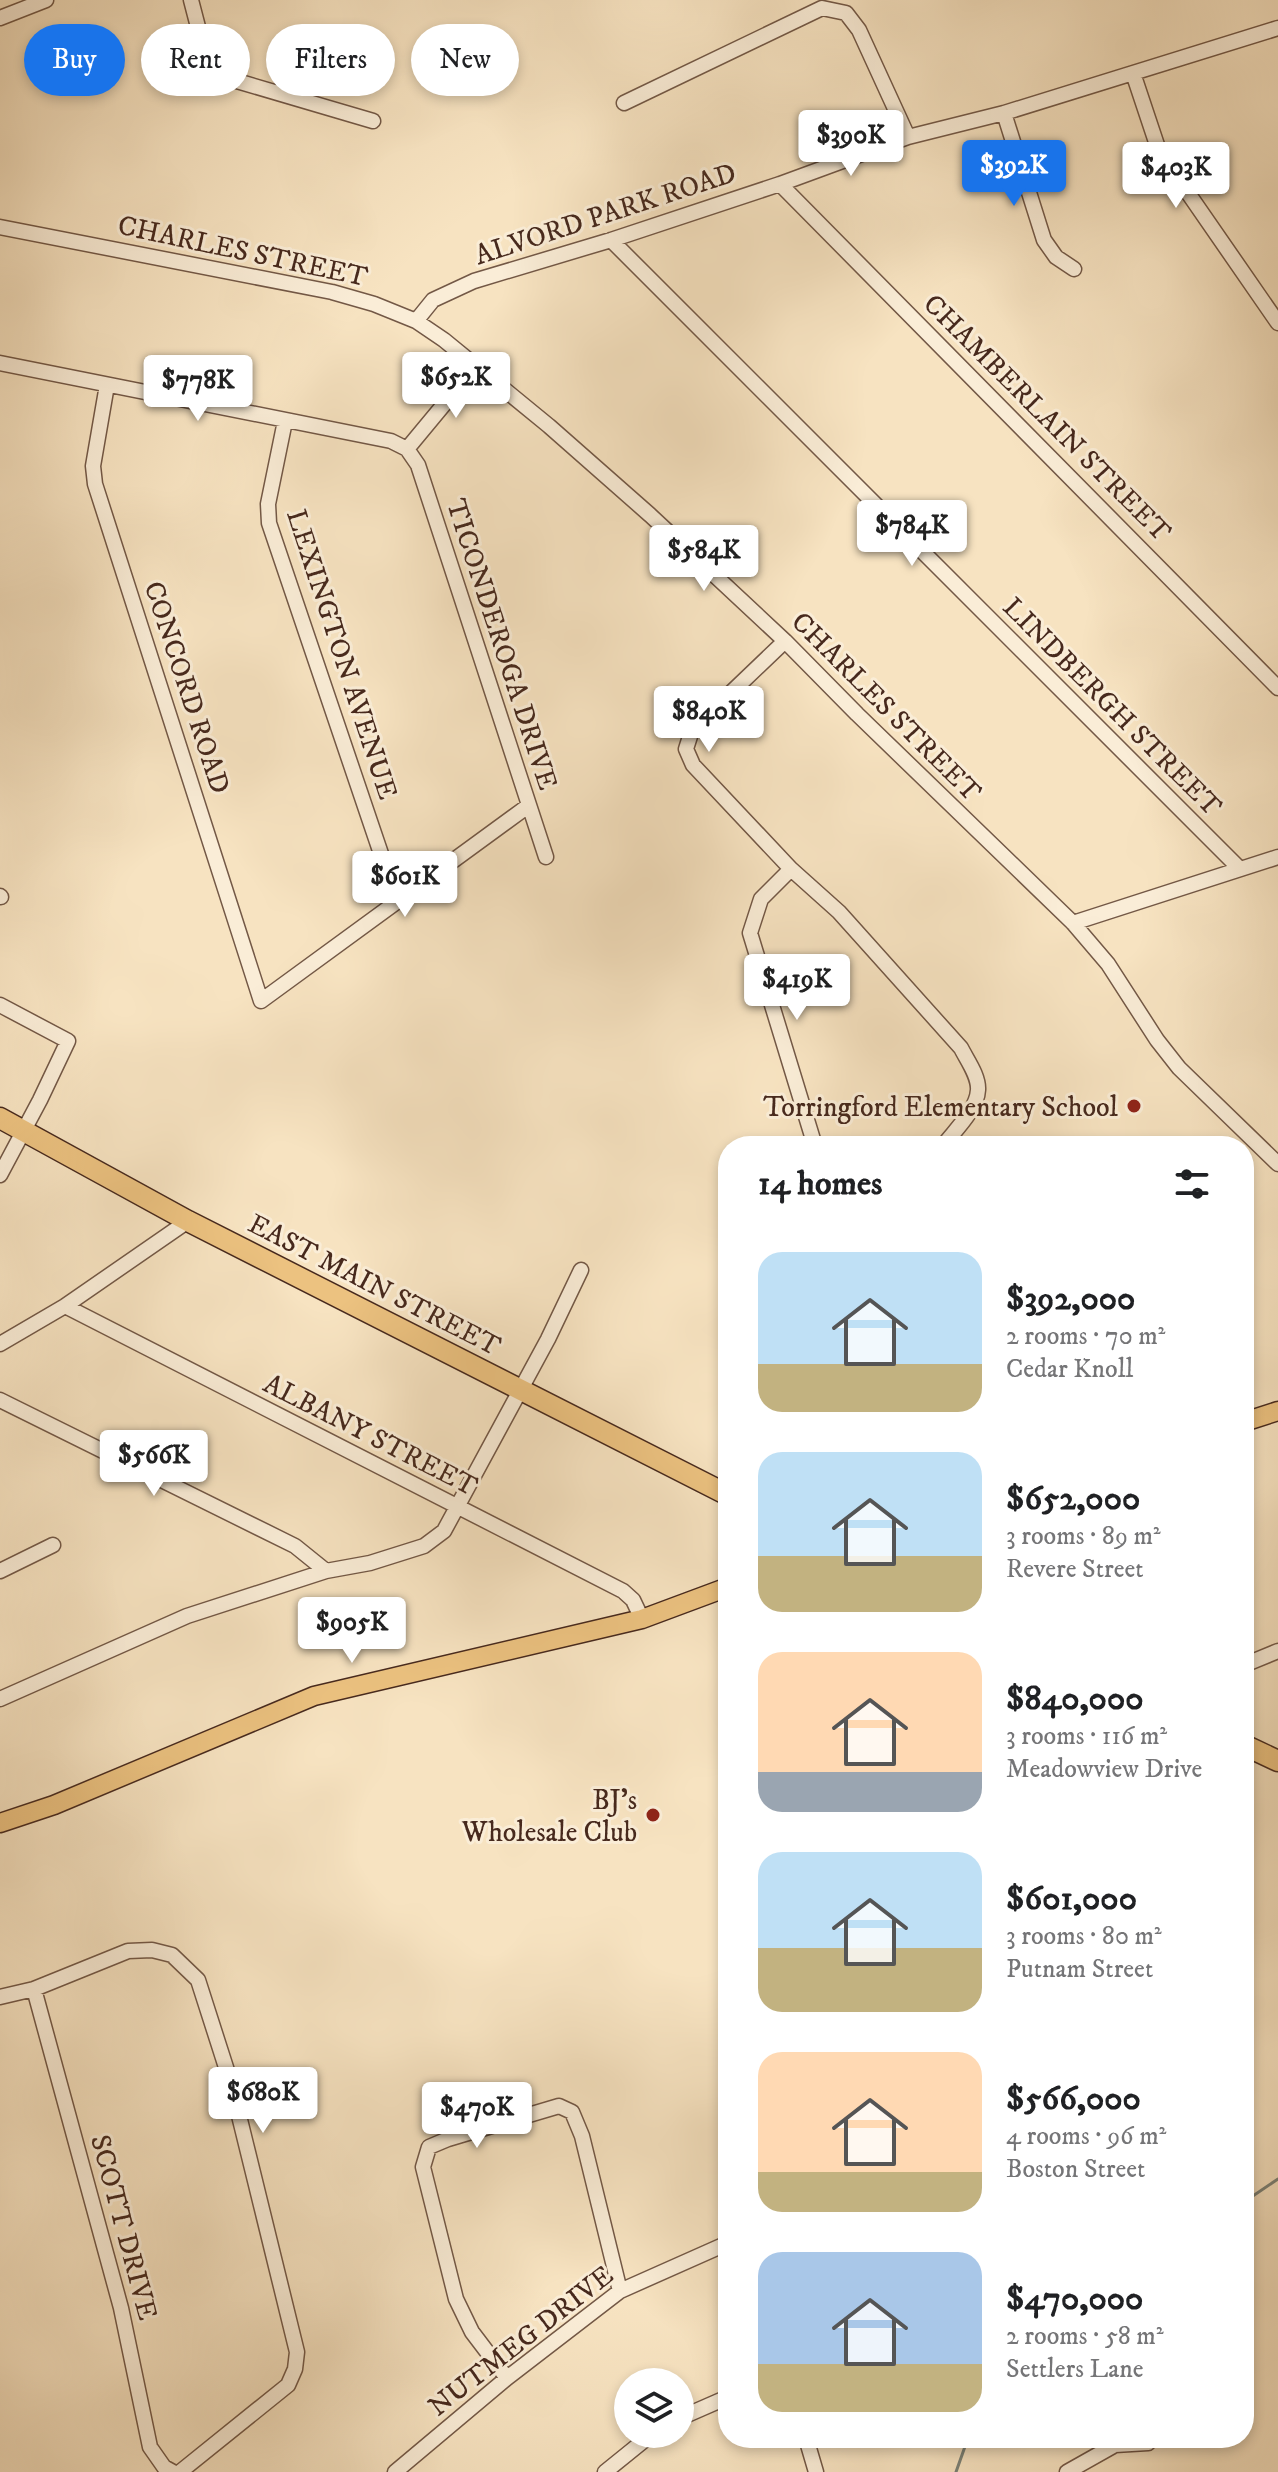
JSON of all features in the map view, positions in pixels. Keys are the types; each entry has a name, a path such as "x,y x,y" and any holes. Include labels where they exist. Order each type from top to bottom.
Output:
{"highway":[{"name":"EAST MAIN STREET","path":"0,1118 188,1221 718,1490"},
{"path":"1254,1750 1278,1761"}],"main road":[{"path":"1254,1419 1278,1411"},
{"path":"0,1823 54,1805 314,1696 642,1619 718,1591"}],"street":[{"path":"0,18 46,0"},
{"path":"191,0 204,50 230,79 373,121"},
{"path":"624,103 822,8 846,13 859,30 908,137"},
{"name":"ALVORD PARK ROAD","path":"416,321 433,300 474,281 780,184 908,137 1004,113 1278,28"},
{"path":"1133,73 1159,151 1278,323"},
{"path":"1004,113 1044,240 1056,257 1074,269"},
{"name":"CHAMBERLAIN STREET","path":"780,184 1278,688"},
{"name":"CHARLES STREET","path":"0,227 332,292 416,321 549,426 785,641 1073,923 1108,964 1172,1061 1249,1136"},
{"name":"LINDBERGH STREET","path":"611,240 1240,869"},
{"path":"0,363 391,441 407,449 475,367"},
{"name":"CONCORD ROAD","path":"107,385 93,466 95,484 261,1001 397,901"},
{"name":"LEXINGTON AVENUE","path":"285,421 268,504 269,523 397,901"},
{"name":"TICONDEROGA DRIVE","path":"407,449 418,465 546,857"},
{"path":"785,641 692,730 686,749 693,765 791,869 849,924 961,1048 973,1069 978,1091 970,1110 950,1136"},
{"path":"397,901 528,806"},
{"path":"1073,923 1278,857"},
{"path":"791,869 761,899 750,933 812,1136"},
{"path":"0,1005 68,1041 0,1175"},
{"name":"CHARLES STREET","path":"1254,1141 1278,1164"},
{"path":"0,1344 65,1306 188,1221"},
{"path":"0,1699 187,1616 326,1571 370,1563 424,1546 444,1531 522,1389 581,1270"},
{"name":"ALBANY STREET","path":"65,1306 623,1591 633,1600 642,1619"},
{"path":"0,1400 295,1546 326,1571"},
{"path":"0,1571 53,1545"},
{"path":"1254,1661 1278,1651"},
{"path":"0,1997 34,1989 128,1951 152,1950 172,1955 198,1980 231,2083 297,2352 295,2369 288,2385 180,2472"},
{"name":"SCOTT DRIVE","path":"34,1989 121,2308 150,2447 164,2467 173,2472"},
{"path":"507,2378 472,2332 456,2299 423,2167 429,2147 559,2106 572,2112 582,2136 620,2291"},
{"name":"NUTMEG DRIVE","path":"395,2472 507,2378 620,2291 718,2247"},
{"path":"694,2412 718,2401"},
{"path":"605,2472 635,2448"},
{"path":"809,2448 816,2472"},
{"path":"1067,2472 1110,2448"}],"waterway":[{"path":"1254,2195 1278,2179"},
{"path":"956,2472 964,2448"}],"place":[{"name":"Torringford Elementary School","path":"1134,1106"},
{"name":"BJ's Wholesale Club","path":"653,1815"}]}
